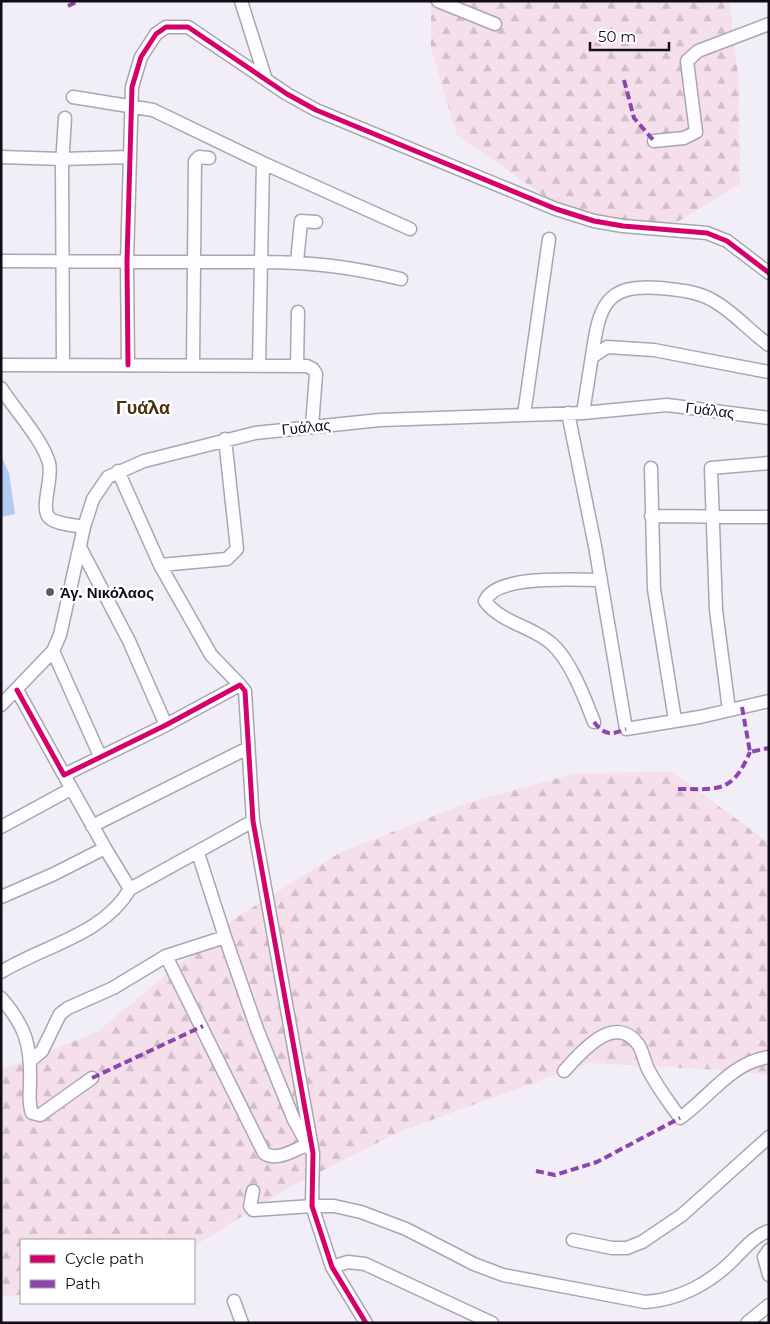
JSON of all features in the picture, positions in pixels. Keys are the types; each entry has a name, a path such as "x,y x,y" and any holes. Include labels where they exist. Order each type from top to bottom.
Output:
{"street":[{"path":"241,1 266,80"},
{"path":"438,1 495,24"},
{"path":"654,141 684,138 696,132 687,61 690,56 698,51 769,24"},
{"path":"128,365 127,261 132,87 141,57 156,34 166,27 188,28 266,80 316,110 556,209 594,222 706,233 727,241 769,273"},
{"path":"73,97 153,110 263,163 410,229"},
{"path":"63,365 64,260 62,159 65,118"},
{"path":"1,157 62,159 129,157"},
{"path":"193,365 195,161 199,157 209,158"},
{"path":"258,366 263,163"},
{"path":"297,262 301,221 316,222"},
{"path":"524,415 549,239"},
{"path":"1,261 297,262 342,266 401,279"},
{"path":"583,413 596,326 602,309 615,295 623,290 645,286 688,290 704,295 769,345"},
{"path":"297,366 298,312"},
{"path":"592,356 607,347 654,350 769,372"},
{"path":"1,365 297,366 313,369 316,374 312,426"},
{"path":"1,388 49,461 51,476 45,507 47,515 52,520 84,527"},
{"name":"Γυάλας","path":"1,704 17,690 53,651 60,635 84,527 100,486 108,477 118,471 144,460 225,439 312,426 380,420 583,413 667,404 769,418"},
{"path":"568,413 626,729 769,701"},
{"path":"160,565 227,559 237,549 225,439"},
{"path":"729,710 716,610 711,468 769,463"},
{"path":"651,468 654,589 675,720"},
{"path":"118,471 160,565 211,655 245,691 253,821 310,1149 312,1206 332,1267 366,1323"},
{"path":"651,516 769,517 769,528"},
{"path":"80,549 129,641 166,725"},
{"path":"594,722 584,696 562,656 552,644 493,612 485,601 488,594 496,589 517,583 600,580"},
{"path":"53,651 100,756"},
{"path":"64,775 166,725 240,685"},
{"path":"17,690 92,826 130,889"},
{"path":"92,826 248,748"},
{"path":"1,827 71,789"},
{"path":"1,972 86,932 116,909 130,889 253,821"},
{"path":"1,897 54,874 105,848"},
{"path":"198,853 257,1029 294,1120 310,1149"},
{"path":"30,1060 42,1051 60,1014 166,956 226,937"},
{"path":"166,956 264,1153 270,1157 278,1157 310,1149"},
{"path":"1,998 23,1026 30,1060 30,1108 35,1115 40,1115 92,1078"},
{"path":"564,1071 598,1038 617,1030 627,1033 639,1045 648,1069 680,1118 702,1102 723,1078 744,1066 769,1057"},
{"path":"573,1240 612,1248 627,1248 642,1242 682,1215 769,1137"},
{"path":"253,1191 250,1206 253,1210 334,1206 361,1212 406,1229 474,1264 503,1275 645,1302 655,1302 700,1286 717,1276 755,1238 769,1230"},
{"path":"769,1250 764,1257 769,1274"},
{"path":"332,1267 348,1262 365,1264 492,1323"},
{"path":"234,1301 242,1323"},
{"path":"747,1323 769,1305"}],"green space":[{"path":"431,1 729,1 739,81 740,184 669,227 567,212 457,135 431,49"},
{"path":"672,772 769,843 769,1076 741,1071 589,1063 401,1131 290,1187 195,1245 195,1239 20,1239 20,1295 1,1296 1,1070 97,1032 234,919 341,852 467,803 576,773"}],"water":[{"path":"1,455 9,473 15,514 1,517"}],"marked path":[{"path":"68,6 78,1"},
{"path":"624,80 634,118 654,141"},
{"path":"742,707 750,752 769,748"},
{"path":"594,722 602,730 609,733 626,729"},
{"path":"678,789 714,788 730,782 737,776 750,752"},
{"path":"92,1078 203,1026"},
{"path":"536,1171 555,1175 597,1162 680,1118"}],"cycle path":[{"path":"128,365 127,261 132,87 141,57 156,34 166,27 188,27 287,94 316,110 556,209 594,221 623,226 707,233 727,241 769,273"},
{"path":"17,690 64,775 166,725 240,685 245,691 253,821 313,1153 312,1206 332,1267 366,1323"}],"place":[{"name":"Άγ. Νικόλαος","path":"50,592"}],"district":[{"name":"Γυάλα","path":"143,408"}]}
